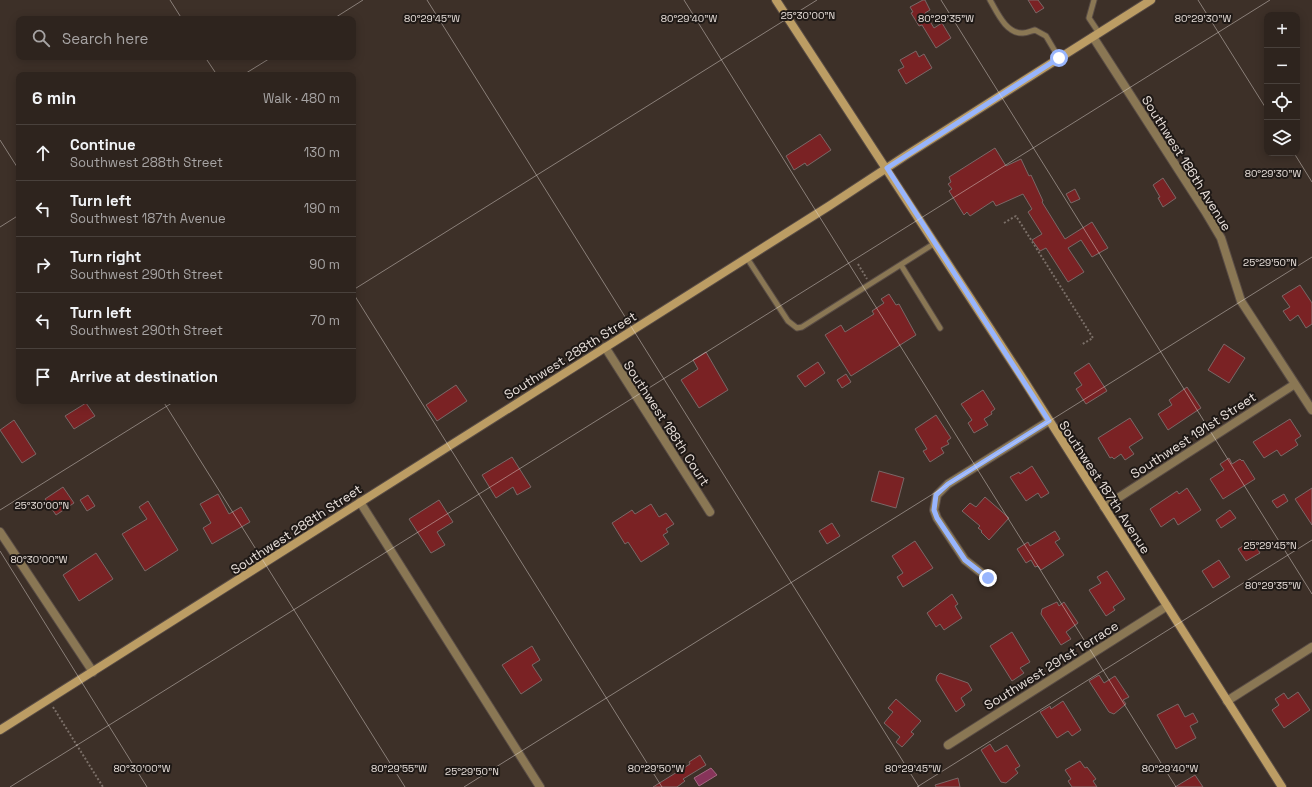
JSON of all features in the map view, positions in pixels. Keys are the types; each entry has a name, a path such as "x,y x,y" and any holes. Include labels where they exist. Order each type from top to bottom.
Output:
{"street":[{"name":"Southwest 187th Avenue","path":"776,0 887,168 1282,787"},
{"name":"Southwest 288th Street","path":"0,730 747,258 1151,0"},
{"name":"Southwest 186th Avenue","path":"1096,35 1221,238 1241,300 1312,410"},
{"name":"Southwest 188th Court","path":"604,347 710,512"},
{"name":"Southwest 191st Street","path":"1104,508 1295,384"},
{"path":"988,578 965,560 937,518 934,510 936,495 948,484 1049,421"},
{"path":"360,502 540,787"},
{"path":"0,532 93,672"},
{"name":"Southwest 291st Terrace","path":"948,745 1167,606"},
{"path":"1227,700 1312,647"}],"lane":[{"path":"990,0 1003,22 1013,31 1024,33 1035,30 1046,36 1059,58"},
{"path":"1094,0 1089,18 1096,35"},
{"path":"747,258 788,321 796,328 802,327 935,243"},
{"path":"901,265 940,328"}],"path":[{"path":"1004,223 1016,216 1093,338 1081,345"},
{"path":"858,264 870,284"},
{"path":"48,700 103,787"}],"shaded area":[{"path":"711,768 717,775 699,786 694,778"}],"building":[{"path":"925,0 930,10 925,13 934,28 942,23 951,38 936,48 922,25 919,26 911,13 913,12 910,7"},
{"path":"1028,0 1038,0 1044,8 1036,13"},
{"path":"916,51 919,57 924,54 932,68 906,84 898,70 904,67 900,60"},
{"path":"820,134 831,150 807,166 805,163 794,170 786,156"},
{"path":"995,148 1006,166 1021,159 1029,176 1031,175 1043,201 1042,202 1065,239 1092,222 1108,248 1092,257 1081,240 1068,248 1084,272 1068,282 1046,248 1040,251 1032,240 1042,234 1028,212 1032,209 1023,194 996,206 993,201 970,216 967,212 964,215 949,191 952,189 948,184 951,182 949,177"},
{"path":"1163,178 1176,198 1163,207 1158,198 1160,197 1153,185"},
{"path":"1075,189 1080,199 1071,203 1066,194"},
{"path":"1300,285 1312,303 1312,324 1306,328 1298,315 1290,321 1283,311 1290,307 1282,296"},
{"path":"889,294 896,305 899,304 916,335 851,376 825,335 841,325 845,332 874,314 872,311 884,303 881,299"},
{"path":"1224,344 1245,358 1229,383 1208,370"},
{"path":"706,352 728,390 699,408 681,380 698,369 693,360"},
{"path":"818,362 825,373 805,387 797,376"},
{"path":"1089,363 1107,391 1086,404 1076,389 1082,385 1074,373"},
{"path":"846,374 851,382 842,388 837,380"},
{"path":"456,385 467,401 437,421 426,405"},
{"path":"1187,387 1201,408 1168,430 1158,414 1172,405 1169,400"},
{"path":"983,390 995,409 991,412 992,414 984,419 988,425 974,433 968,423 972,420 961,404"},
{"path":"87,404 95,416 74,429 65,416"},
{"path":"936,415 951,438 947,441 949,444 941,448 944,453 930,462 923,451 927,449 915,429"},
{"path":"1130,418 1143,438 1129,447 1134,454 1125,460 1121,454 1114,459 1112,457 1110,458 1098,438"},
{"path":"1290,419 1301,436 1295,440 1298,445 1281,456 1277,450 1264,458 1253,442"},
{"path":"14,420 36,454 22,463 0,430"},
{"path":"512,457 531,487 517,495 513,487 496,498 482,475"},
{"path":"1229,458 1232,464 1240,459 1242,461 1243,460 1255,479 1223,499 1210,479 1224,470 1220,464"},
{"path":"1032,466 1049,493 1041,498 1038,493 1026,501 1010,477 1019,472 1020,474"},
{"path":"879,471 904,478 896,508 871,501"},
{"path":"63,487 74,503 56,515 45,499"},
{"path":"1187,488 1201,510 1178,525 1174,518 1161,527 1150,509 1177,491 1179,494"},
{"path":"1312,488 1312,525 1295,499"},
{"path":"218,494 229,514 241,507 250,522 212,544 203,528 211,523 200,504"},
{"path":"1284,494 1288,501 1277,508 1272,501"},
{"path":"88,495 95,506 87,511 80,500"},
{"path":"985,497 1009,518 989,540 978,528 980,526 962,511 970,503 976,507"},
{"path":"439,500 453,522 437,532 445,545 431,553 409,519"},
{"path":"148,501 178,550 145,571 122,534 147,519 139,507"},
{"path":"651,504 659,517 666,513 674,524 666,529 668,532 663,535 669,544 641,562 628,542 625,544 612,523 632,510 635,514"},
{"path":"1230,510 1236,518 1221,528 1216,520"},
{"path":"832,523 840,536 827,544 819,531"},
{"path":"1055,531 1060,539 1055,542 1064,555 1041,570 1038,566 1035,567 1031,560 1026,563 1017,549 1028,542 1030,546"},
{"path":"1252,540 1260,553 1246,561 1238,549"},
{"path":"915,541 933,568 903,587 897,577 903,573 892,556"},
{"path":"96,553 113,579 79,601 63,575"},
{"path":"1219,560 1230,577 1213,588 1202,571"},
{"path":"1107,571 1125,599 1113,607 1115,610 1106,616 1089,590 1101,583 1097,577"},
{"path":"952,594 958,604 955,606 962,618 944,630 940,624 936,627 927,613"},
{"path":"1057,602 1059,606 1064,602 1078,623 1066,632 1071,639 1061,645 1041,614 1042,609"},
{"path":"1012,632 1030,662 1020,668 1024,673 1012,681 990,646"},
{"path":"532,646 540,660 532,665 542,680 521,694 502,665"},
{"path":"940,673 968,683 972,690 961,698 965,705 956,712 936,680"},
{"path":"1099,675 1104,683 1115,676 1129,697 1123,700 1126,704 1114,714 1109,712 1089,681"},
{"path":"1298,692 1310,710 1284,728 1272,710 1279,705 1275,699 1284,693 1288,699"},
{"path":"896,699 921,721 911,732 914,734 902,747 896,742 900,737 884,723 893,712 888,708"},
{"path":"1063,701 1081,730 1072,736 1068,731 1057,738 1040,712 1050,706 1051,709"},
{"path":"1178,704 1185,717 1193,713 1198,722 1190,726 1196,738 1176,749 1157,715"},
{"path":"990,744 995,752 1007,745 1020,766 1015,769 1018,773 1006,783 1001,782 981,750"},
{"path":"700,755 706,765 683,779 685,781 677,787 653,787 690,764 689,762"},
{"path":"1080,761 1085,768 1087,767 1096,779 1093,781 1097,787 1072,787 1068,781 1071,779 1065,770"},
{"path":"1195,775 1203,787 1175,787"},
{"path":"958,778 960,787 936,787 935,785"}],"route":[{"path":"988,578 965,560 937,518 934,510 936,495 948,484 1049,421 887,168 1059,58"}]}
